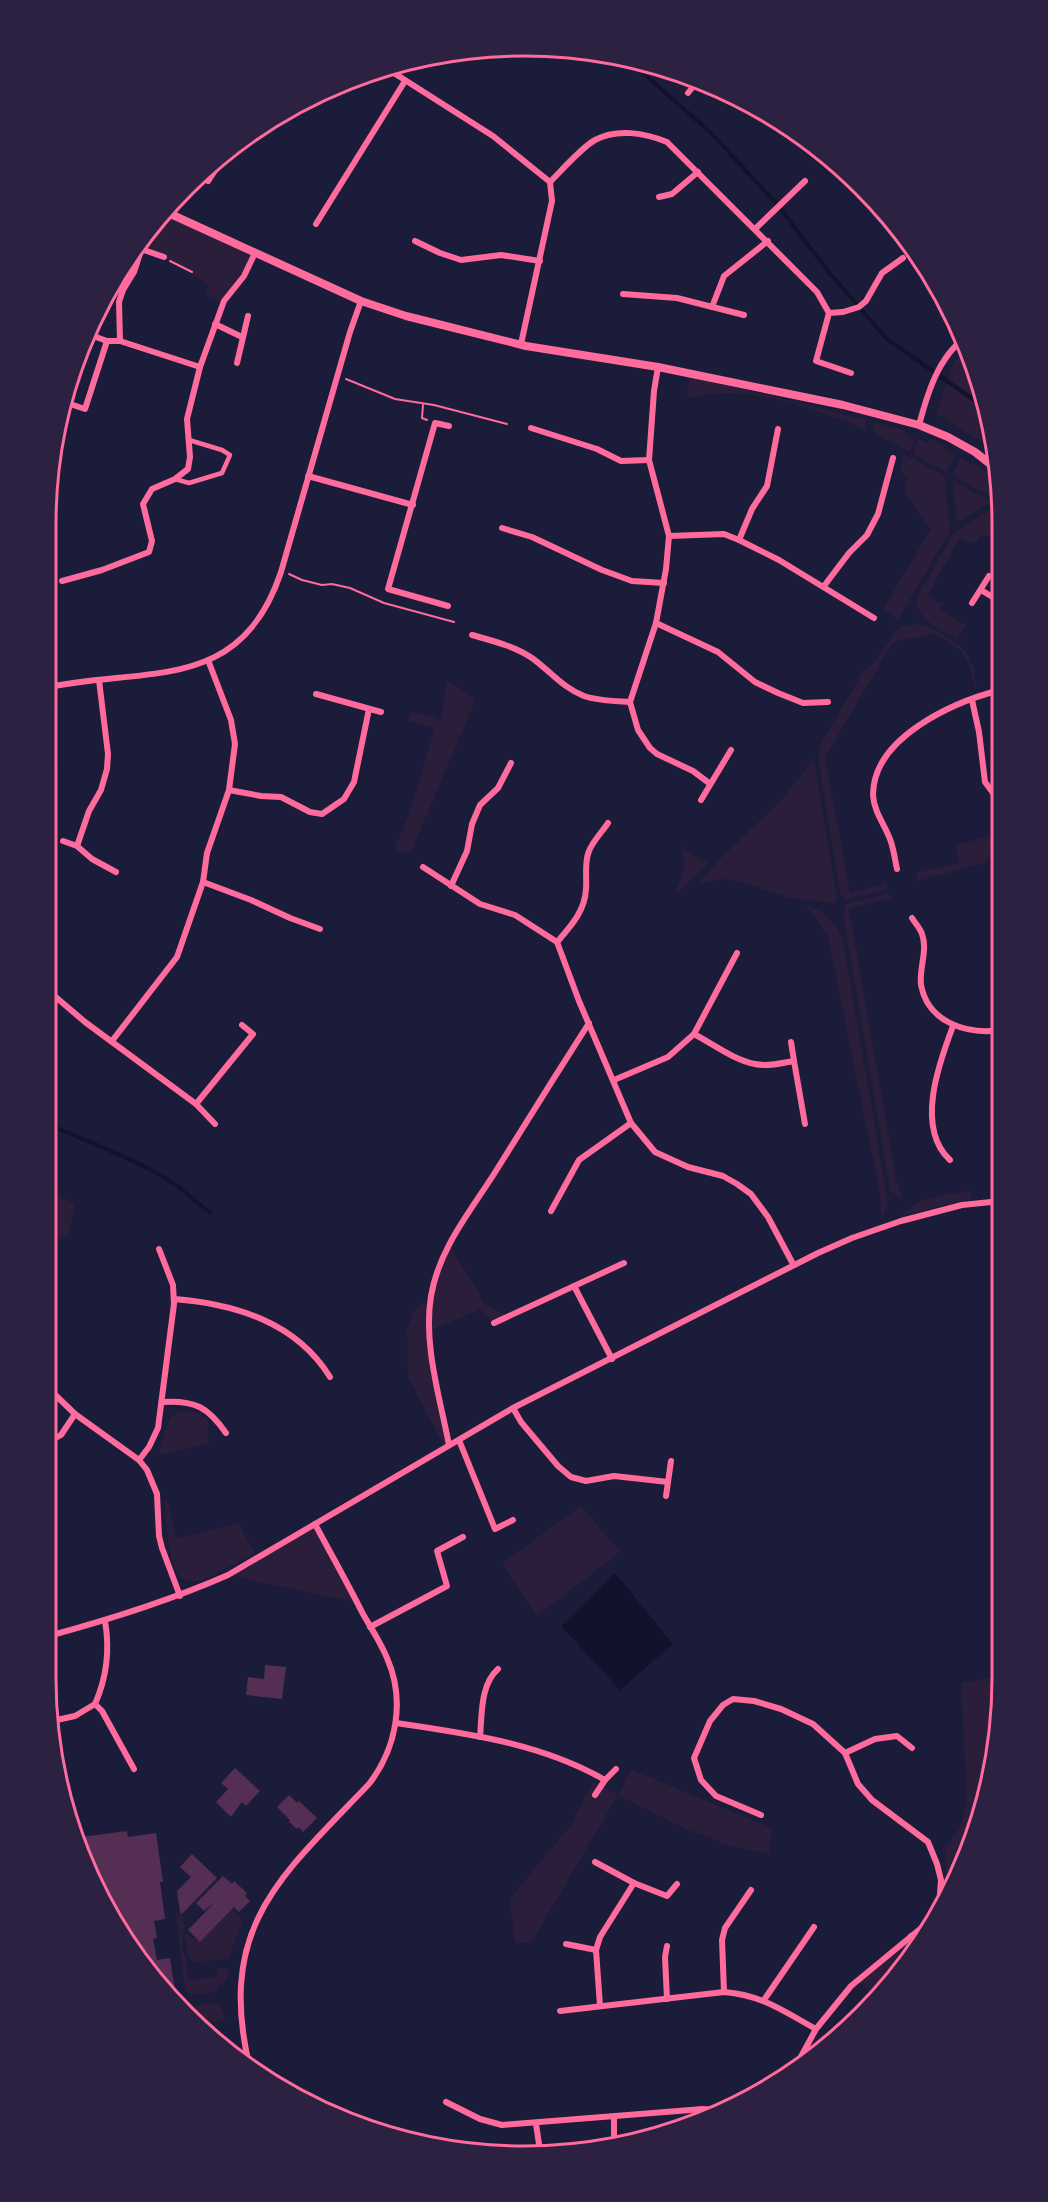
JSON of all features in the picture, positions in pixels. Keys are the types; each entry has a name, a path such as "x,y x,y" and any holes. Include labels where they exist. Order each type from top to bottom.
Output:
{"street":[{"path":"394,74 493,136 550,182 552,201 521,344"},
{"path":"316,224 405,81"},
{"path":"688,93 693,87"},
{"path":"550,182 594,141 629,133 651,135 668,142 817,292 829,313 816,361 852,373"},
{"path":"660,197 672,194 698,172"},
{"path":"208,181 212,175"},
{"path":"755,228 805,181"},
{"path":"172,215 361,301 406,316 521,344 658,367 816,398 919,425 948,437 988,462"},
{"path":"415,241 440,254 461,260 501,255 540,261"},
{"path":"712,307 724,276 768,241"},
{"path":"144,250 164,257"},
{"path":"62,581 102,570 149,552 152,541 143,504 152,489 176,479 188,469 187,419 200,367 224,301 244,276 255,253"},
{"path":"120,341 119,302 138,258"},
{"path":"829,313 858,307 868,297 882,273 903,258"},
{"path":"623,294 677,298 744,315"},
{"path":"56,686 176,671 191,667 227,649 252,628 270,601 281,572 361,301"},
{"path":"237,363 248,316"},
{"path":"215,324 242,337"},
{"path":"95,337 107,341 120,341 200,367"},
{"path":"71,404 85,409 107,341"},
{"path":"919,425 941,367 957,344"},
{"path":"658,367 649,460 669,536 664,583 656,623 630,702 638,730 650,748 657,754 693,771 709,783"},
{"path":"448,606 388,589 435,423 449,426"},
{"path":"531,428 597,449 621,461 649,460"},
{"path":"739,540 752,509 767,486 778,429"},
{"path":"176,479 189,483 222,473 230,455 222,450 189,440"},
{"path":"824,586 849,553 867,536 879,514 892,458"},
{"path":"308,476 413,505"},
{"path":"502,528 532,537 602,570 632,581 664,583"},
{"path":"669,536 724,534 779,560 874,618"},
{"path":"972,603 989,576"},
{"path":"981,590 992,597"},
{"path":"656,623 718,652 755,682 778,693 803,703 828,702"},
{"path":"472,635 504,644 530,657 560,683 588,698 630,702"},
{"path":"112,1041 177,957 203,882 207,853 229,790 235,744 231,720 208,660"},
{"path":"77,846 107,770 108,754 99,680"},
{"path":"897,869 891,842 875,806 873,795 880,768 907,734 945,710 992,693"},
{"path":"316,694 381,712"},
{"path":"972,700 986,782 992,791"},
{"path":"229,790 281,797 310,812 322,814 344,799 354,782 369,709"},
{"path":"701,800 709,783 731,750"},
{"path":"451,886 467,851 472,824 480,805 498,788 511,763"},
{"path":"557,942 576,921 583,906 589,851 608,823"},
{"path":"63,841 77,846 92,859 116,872"},
{"path":"423,867 480,904 515,915 557,942 631,1123 655,1152 680,1164 723,1176 751,1194 768,1216 793,1264"},
{"path":"203,882 320,929"},
{"path":"912,918 922,934 924,947 921,984 926,1000 942,1018 953,1026 984,1032 992,1031"},
{"path":"614,1080 668,1057 694,1034 737,953"},
{"path":"56,997 85,1022 196,1104 215,1124"},
{"path":"449,1445 430,1326 431,1296 439,1266 468,1212 589,1023"},
{"path":"196,1104 253,1034 242,1025"},
{"path":"950,1160 941,1152 935,1131 932,1100 939,1064 953,1026"},
{"path":"694,1034 755,1064 766,1065 794,1061"},
{"path":"791,1042 805,1124"},
{"path":"550,1211 579,1160 631,1123"},
{"path":"56,1634 105,1621 180,1596 228,1575 513,1408 793,1264 884,1226 962,1205 992,1202"},
{"path":"139,1460 149,1447 158,1428 174,1299 173,1285 159,1249"},
{"path":"494,1323 624,1263"},
{"path":"574,1286 612,1359"},
{"path":"174,1299 205,1301 230,1306 278,1326 321,1362 330,1377"},
{"path":"56,1396 75,1414 139,1460 147,1470 155,1485 159,1536 180,1596"},
{"path":"162,1402 191,1403 205,1409 215,1417 226,1433"},
{"path":"513,1408 521,1422 558,1466 571,1477 586,1481 614,1476 668,1482"},
{"path":"56,1438 61,1435 75,1414"},
{"path":"459,1440 495,1529 513,1520"},
{"path":"666,1496 671,1461"},
{"path":"247,2056 240,1994 243,1961 253,1924 280,1880 382,1767 392,1743 396,1722 398,1699 388,1659 315,1524"},
{"path":"370,1627 447,1586 437,1551 463,1537"},
{"path":"58,1720 75,1716 95,1704 104,1683 107,1666 105,1621"},
{"path":"480,1737 486,1688 490,1677 498,1669"},
{"path":"761,1815 716,1796 701,1780 694,1758 710,1721 723,1705 733,1700 754,1701 781,1708 813,1724 845,1754 858,1784 872,1800 928,1842 941,1880 940,1893"},
{"path":"95,1704 102,1711 134,1769"},
{"path":"396,1722 516,1744 552,1754 604,1780"},
{"path":"845,1754 875,1739 897,1736 912,1748"},
{"path":"595,1795 604,1780 616,1769"},
{"path":"595,1862 634,1883 668,1896 677,1884"},
{"path":"600,2006 596,1950 600,1936 634,1883"},
{"path":"724,1992 722,1940 725,1928 751,1890"},
{"path":"764,2000 814,1927"},
{"path":"802,2055 816,2029 851,1986 919,1929"},
{"path":"566,1944 596,1950"},
{"path":"667,1946 665,1958 667,1999"},
{"path":"560,2011 724,1992 744,1994 764,2000 816,2029"},
{"path":"446,2102 480,2119 502,2125 707,2109"},
{"path":"614,2117 614,2137"},
{"path":"536,2124 539,2146"}],"path":[{"path":"164,257 192,272"},
{"path":"338,376 395,399 434,405 507,424"},
{"path":"423,404 422,418 435,423"},
{"path":"281,572 322,585 332,584 350,588 384,603 454,622"}],"shaded area":[{"path":"172,215 255,253 224,301 206,295 208,286 169,260 144,250"},
{"path":"962,357 968,373 977,403 985,443 936,414 954,361"},
{"path":"689,376 867,420 865,429 815,410 781,400 747,394 713,394 687,398"},
{"path":"875,422 906,431 905,435 915,438 909,452 872,432"},
{"path":"918,439 928,443 930,439 945,445 944,448 955,455 946,472 913,453"},
{"path":"904,454 944,476 950,527 949,533 898,619 883,609 931,529 904,492 907,478 900,471"},
{"path":"961,458 974,466 975,463 989,475 991,497 952,475"},
{"path":"952,480 990,501 990,503 957,523"},
{"path":"991,508 992,537 980,536 974,544 960,538 927,596 942,604 939,609 966,625 957,639 925,619 916,599 953,534"},
{"path":"915,623 938,631 961,647 971,662 977,687 975,687 967,659 963,654 934,634 893,642 825,757 850,893 887,883 886,890 845,900 841,897 819,764 819,747 863,672 876,661 896,631"},
{"path":"446,680 476,699 410,854 394,850 410,812 435,727 408,722 410,712 437,717 441,721"},
{"path":"814,759 837,899 834,903 789,898 726,879 699,883 717,862 780,801"},
{"path":"992,836 992,853 985,863 918,881 916,873 959,862 955,845"},
{"path":"680,847 708,863 678,893 675,892 684,864"},
{"path":"890,894 892,898 849,909 897,1183 903,1198 894,1194 890,1189 843,914 846,904"},
{"path":"806,905 829,918 843,940 888,1204 881,1219 880,1193 828,936"},
{"path":"970,1191 972,1199 903,1215 909,1208 925,1200"},
{"path":"56,1195 75,1204 68,1237 56,1241"},
{"path":"449,1244 485,1304 508,1316 494,1323 481,1309 430,1331 431,1296"},
{"path":"425,1301 431,1377 429,1378 434,1378 447,1441 443,1444 408,1377 407,1330 415,1309"},
{"path":"181,1410 196,1413 209,1422 207,1435 210,1440 206,1444 158,1455 168,1422"},
{"path":"167,1499 177,1539 238,1523 255,1554 206,1579 192,1582 182,1579 175,1569 170,1550 164,1500"},
{"path":"581,1506 620,1552 537,1616 502,1563"},
{"path":"315,1524 358,1603 228,1575"},
{"path":"615,1573 673,1644 620,1690 561,1626"},
{"path":"992,1678 991,1709 977,1799 968,1829 947,1880 945,1850 962,1824 967,1799 961,1683"},
{"path":"632,1770 772,1828 769,1854 729,1845 688,1830 618,1795"},
{"path":"593,1782 618,1795 531,1943 515,1943 510,1899 570,1826"},
{"path":"232,1909 242,1921 228,1959 193,1962 188,1955 185,1935 187,1933 192,1939 200,1942"},
{"path":"182,1913 185,1918 182,1922 186,1926 183,1945 189,1962 186,1963 188,1980 218,1977 217,1968 229,1968 227,1979 218,1986 218,1991 194,1995 188,1994 185,1990 176,1914"},
{"path":"911,1936 914,1938 870,1993 858,1980"},
{"path":"219,2004 226,2020 208,2023 190,2006"}],"building":[{"path":"265,1665 286,1667 282,1699 246,1695 248,1677 264,1679"},
{"path":"235,1768 260,1791 246,1806 242,1802 231,1817 216,1802 228,1789 221,1783"},
{"path":"289,1795 317,1818 303,1832 289,1822 290,1820 277,1807"},
{"path":"127,1831 128,1837 156,1833 163,1882 160,1882 165,1919 154,1921 157,1938 153,1939 157,1960 170,1958 175,1990 152,1963 118,1912 83,1837"},
{"path":"192,1854 217,1878 182,1914 177,1891 191,1877 180,1867"},
{"path":"223,1876 232,1884 234,1881 247,1893 245,1896 250,1901 239,1912 234,1907 200,1942 188,1930 216,1901 204,1911 196,1903"}],"waterway":[{"path":"640,70 711,133 777,204 831,275 887,339 977,402"},
{"path":"56,1128 158,1174 178,1186 210,1212"}]}
